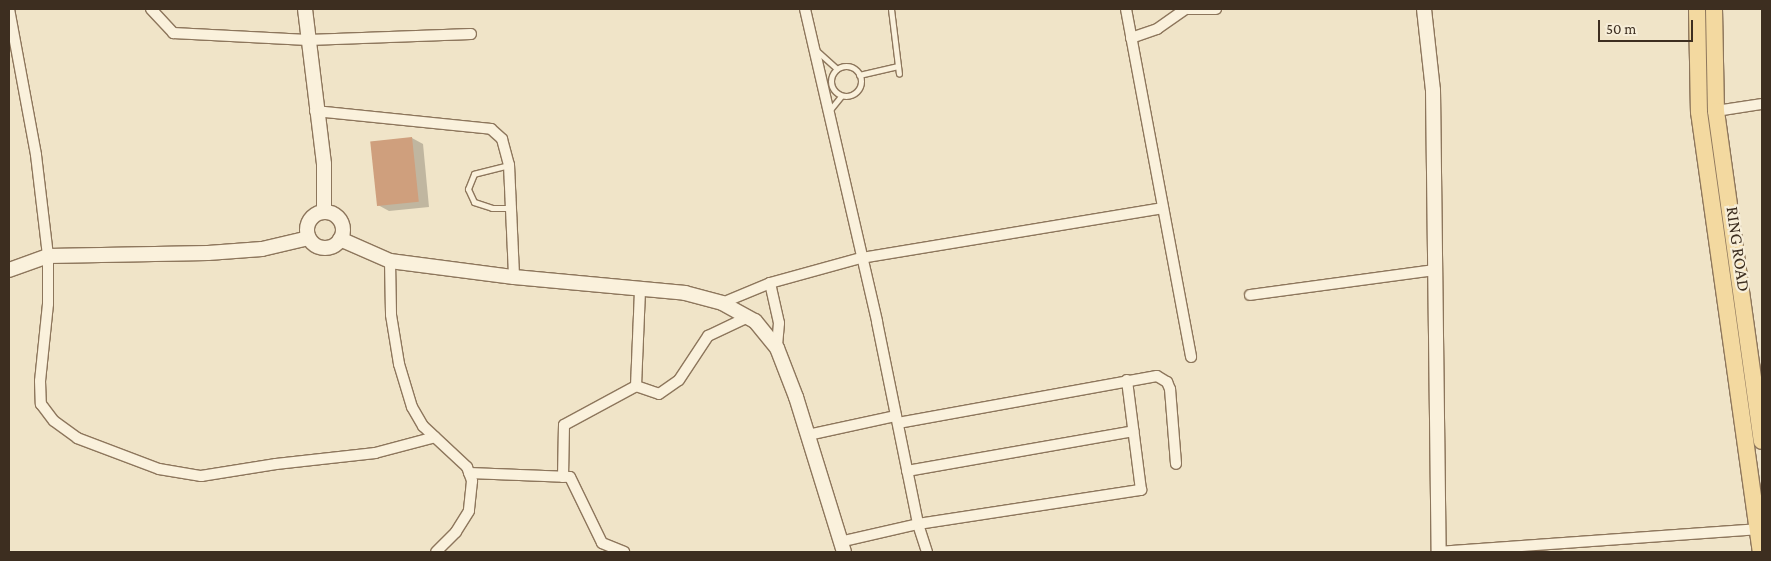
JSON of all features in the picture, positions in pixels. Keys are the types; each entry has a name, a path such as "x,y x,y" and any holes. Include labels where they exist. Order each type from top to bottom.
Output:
{"main road":[{"path":"305,9 315,111 324,164 324,212"},
{"path":"1424,9 1433,90 1439,552"},
{"name":"RING ROAD","path":"1697,9 1699,112 1760,529 1761,552"},
{"name":"RING ROAD","path":"1714,9 1716,111 1762,441"},
{"path":"324,212 340,221 340,239 334,245 322,248 309,238 308,223 316,214 324,212"},
{"path":"9,270 48,256 208,253 262,248 309,238"},
{"path":"340,239 390,261 514,278 685,293 722,303 748,317 777,348 808,435 842,547"}],"street":[{"path":"10,9 36,155 48,256 48,304 40,381 41,404 54,421 78,438 159,469 201,476 276,464 375,453 435,437"},
{"path":"151,9 173,33 308,40 471,34"},
{"path":"805,9 897,419 918,524 927,552"},
{"path":"1126,9 1190,357"},
{"path":"1131,38 1157,29 1187,9 1216,9"},
{"path":"1716,111 1762,104"},
{"path":"315,111 492,129 502,139 509,165 514,278"},
{"path":"722,303 770,282 861,258 1163,208"},
{"path":"390,261 390,315 399,364 412,407 423,426 467,467 472,482 469,511 456,532 436,552"},
{"path":"1250,295 1435,270"},
{"path":"770,282 779,323 777,348"},
{"path":"636,386 640,289"},
{"path":"563,477 564,425 636,386 659,394 679,380 708,336 748,317"},
{"path":"808,435 1157,376 1167,382 1176,464"},
{"path":"842,547 918,524 1141,490 1127,380"},
{"path":"907,471 1133,431"},
{"path":"469,473 570,478 604,548 624,552"},
{"path":"1439,552 1760,529"}],"lane":[{"path":"891,9 899,74"},
{"path":"814,48 837,69 852,68 859,74 860,84 855,93 841,96 828,113"},
{"path":"859,74 898,66"},
{"path":"837,69 831,81 834,90 841,96"},
{"path":"509,165 474,174 468,189 474,202 492,208 511,208"}],"building":[{"path":"412,137 419,202 377,206 370,141"}]}
